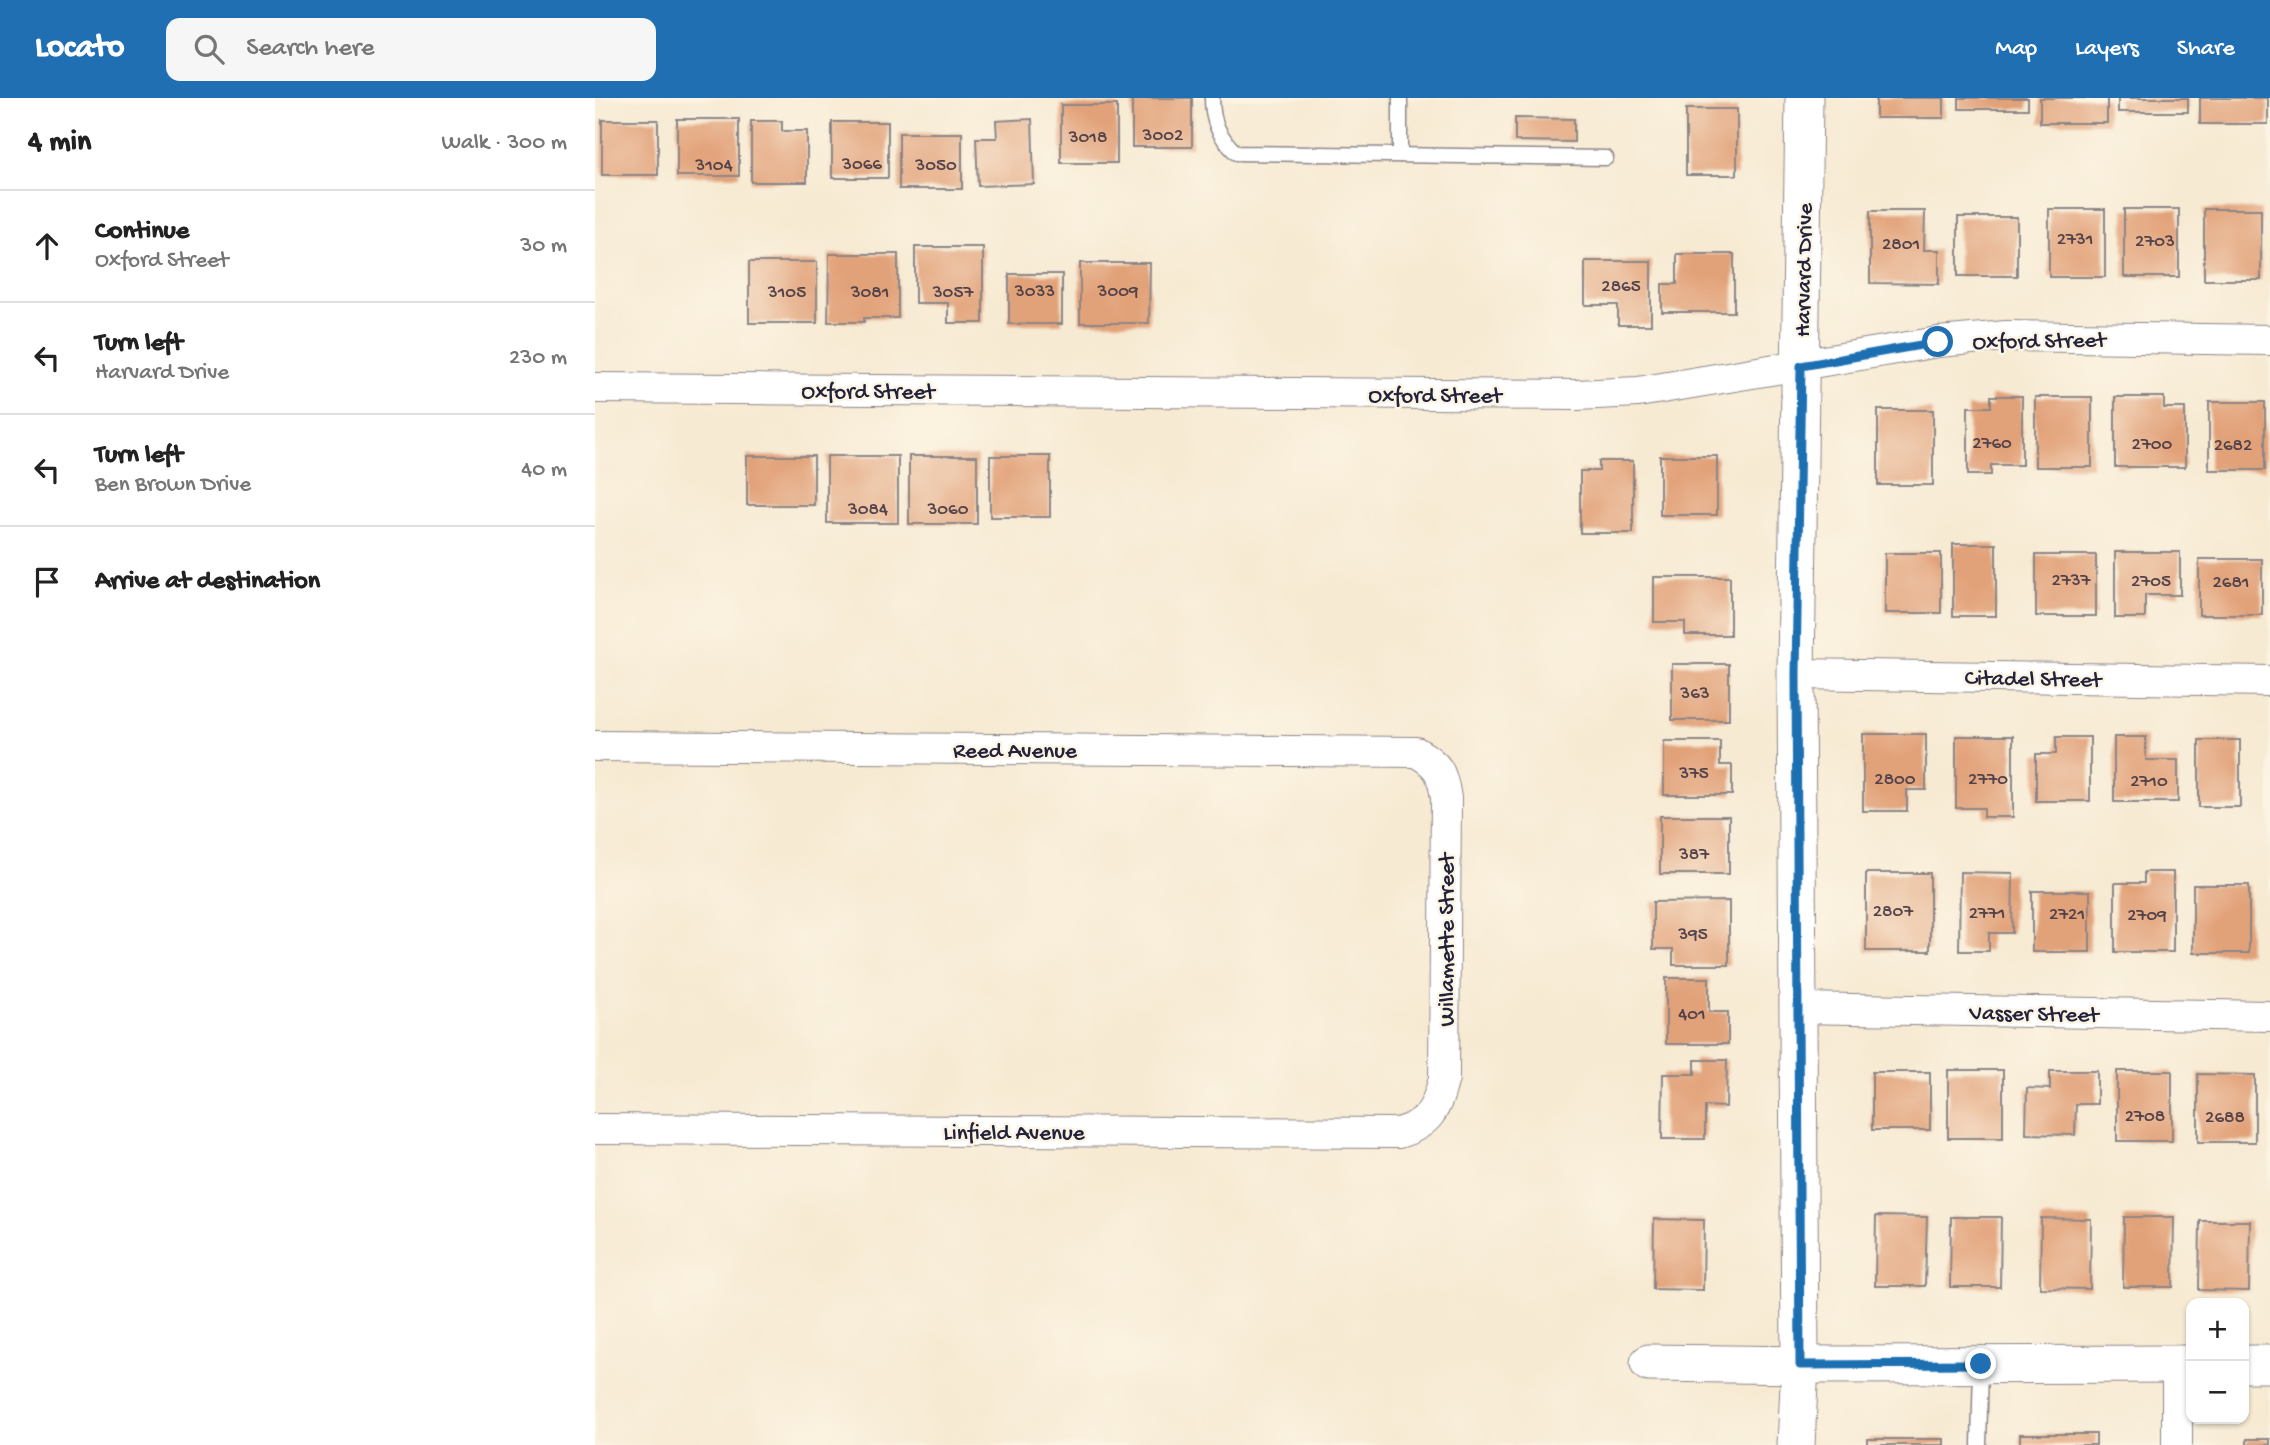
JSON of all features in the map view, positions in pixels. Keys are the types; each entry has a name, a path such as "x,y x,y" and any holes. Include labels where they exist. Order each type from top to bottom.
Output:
{"street":[{"name":"Harvard Drive","path":"1796,1445 1800,1365 1796,674 1804,98"},
{"name":"Oxford Street","path":"595,388 1577,395 1638,392 1938,342 2006,336 2270,340"},
{"name":"Citadel Street","path":"1796,674 2270,681"},
{"name":"Reed Avenue","path":"595,746 1394,751 1416,752 1433,761"},
{"name":"Willamette Street","path":"1428,1118 1438,1103 1444,1078 1445,799 1443,776 1433,761"},
{"name":"Vasser Street","path":"1797,1008 2270,1016"},
{"name":"Linfield Avenue","path":"595,1129 1398,1133 1413,1129 1428,1118"},
{"path":"1650,1363 2184,1364 2177,1445"},
{"path":"2249,1364 2270,1364"}],"lane":[{"path":"1212,98 1215,127 1236,153 1606,158"},
{"path":"1400,98 1400,155"},
{"path":"1979,1445 1981,1364"}],"building":[{"path":"1132,98 1192,98 1192,147 1132,147"},
{"path":"1876,98 1944,98 1944,118 1876,118"},
{"path":"1959,98 2028,98 2028,109 1959,109"},
{"path":"2040,98 2107,98 2107,123 2040,123"},
{"path":"2118,98 2188,98 2188,112 2118,112"},
{"path":"2200,98 2268,98 2268,124 2200,124"},
{"path":"1061,105 1117,105 1117,163 1061,163"},
{"path":"1686,109 1737,109 1737,175 1686,175"},
{"path":"1515,118 1574,119 1574,142 1515,141"},
{"path":"677,119 739,119 739,176 677,176"},
{"path":"1032,119 1034,184 978,186 976,138 997,138 996,121"},
{"path":"602,120 658,120 658,175 602,175"},
{"path":"751,121 782,121 782,131 807,131 807,182 751,182"},
{"path":"832,122 888,122 888,178 832,178"},
{"path":"899,133 962,133 962,189 899,189"},
{"path":"2049,209 2105,209 2105,277 2049,277"},
{"path":"2124,209 2179,209 2179,277 2124,277"},
{"path":"2204,209 2261,209 2261,280 2204,280"},
{"path":"1870,211 1925,211 1924,250 1939,250 1939,284 1870,283"},
{"path":"1958,217 2017,217 2017,276 1958,276"},
{"path":"915,247 983,247 983,323 948,323 948,303 915,303"},
{"path":"829,254 898,254 898,318 828,322"},
{"path":"1677,254 1734,254 1734,312 1662,312 1662,284 1677,284"},
{"path":"1585,261 1651,261 1651,325 1618,325 1618,305 1585,305"},
{"path":"749,262 817,262 817,323 749,323"},
{"path":"1080,263 1150,263 1149,323 1080,323"},
{"path":"1009,274 1062,274 1062,324 1009,324"},
{"path":"1991,396 2022,396 2022,465 1991,465 1991,475 1968,475 1968,407 1991,407"},
{"path":"2035,397 2092,397 2092,467 2035,467"},
{"path":"2115,397 2164,397 2164,408 2185,408 2185,467 2115,467"},
{"path":"2209,402 2265,402 2265,470 2209,470"},
{"path":"1878,410 1933,410 1933,485 1878,485"},
{"path":"747,456 814,456 814,505 747,505"},
{"path":"827,456 898,456 898,523 827,523"},
{"path":"909,456 977,456 977,524 909,524"},
{"path":"990,456 1050,456 1050,517 990,517"},
{"path":"1660,456 1717,456 1717,515 1660,515"},
{"path":"1599,461 1633,461 1633,533 1580,533 1580,471 1599,471"},
{"path":"1953,544 1996,544 1996,616 1953,616"},
{"path":"2115,552 2180,552 2180,595 2145,595 2145,618 2115,618"},
{"path":"1885,553 1941,553 1941,613 1885,613"},
{"path":"2036,555 2096,555 2096,616 2036,616"},
{"path":"2199,559 2262,559 2262,615 2199,615"},
{"path":"1654,577 1730,577 1730,635 1685,635 1685,622 1654,622"},
{"path":"1672,664 1729,664 1729,720 1672,720"},
{"path":"1863,734 1926,734 1926,790 1907,790 1907,811 1863,811"},
{"path":"1956,736 2013,736 2013,817 1984,817 1984,808 1956,808"},
{"path":"2056,737 2090,737 2090,801 2036,801 2036,754 2056,754"},
{"path":"2114,737 2146,737 2146,760 2178,760 2178,802 2114,802"},
{"path":"2199,740 2240,740 2240,807 2199,807"},
{"path":"1664,741 1720,741 1720,765 1732,765 1732,795 1664,795"},
{"path":"1660,816 1729,816 1729,874 1660,874"},
{"path":"1960,872 2013,873 2012,933 1989,933 1989,951 1959,951"},
{"path":"2144,872 2173,872 2173,952 2115,952 2115,883 2144,883"},
{"path":"1866,873 1930,873 1930,951 1866,951"},
{"path":"2193,885 2249,885 2249,953 2193,953"},
{"path":"2032,891 2090,891 2090,952 2032,952"},
{"path":"1729,901 1729,965 1673,965 1673,949 1653,949 1653,902"},
{"path":"1666,978 1709,978 1709,1012 1728,1012 1728,1044 1666,1044"},
{"path":"1695,1060 1727,1060 1726,1107 1705,1106 1705,1139 1662,1139 1663,1074 1695,1074"},
{"path":"1948,1070 2003,1070 2003,1138 1948,1138"},
{"path":"2050,1071 2097,1071 2097,1104 2076,1104 2075,1135 2026,1134 2027,1088 2050,1089"},
{"path":"2117,1071 2172,1071 2172,1141 2117,1141"},
{"path":"1872,1072 1930,1072 1930,1130 1872,1130"},
{"path":"2198,1074 2255,1075 2255,1142 2198,1142"},
{"path":"1876,1216 1927,1217 1925,1286 1875,1286"},
{"path":"1951,1217 2001,1217 2000,1287 1950,1287"},
{"path":"2124,1217 2174,1217 2173,1287 2123,1287"},
{"path":"2041,1218 2091,1219 2090,1289 2040,1288"},
{"path":"1654,1219 1704,1220 1703,1290 1653,1289"},
{"path":"2200,1221 2250,1221 2249,1291 2199,1290"},
{"path":"2020,1434 2096,1434 2096,1445 2020,1445"},
{"path":"1868,1439 1944,1439 1944,1445 1868,1445"},
{"path":"2247,1439 2270,1439 2270,1445 2247,1445"}],"route":[{"path":"1938,342 1801,366 1796,674 1800,1365 1981,1364"}]}
